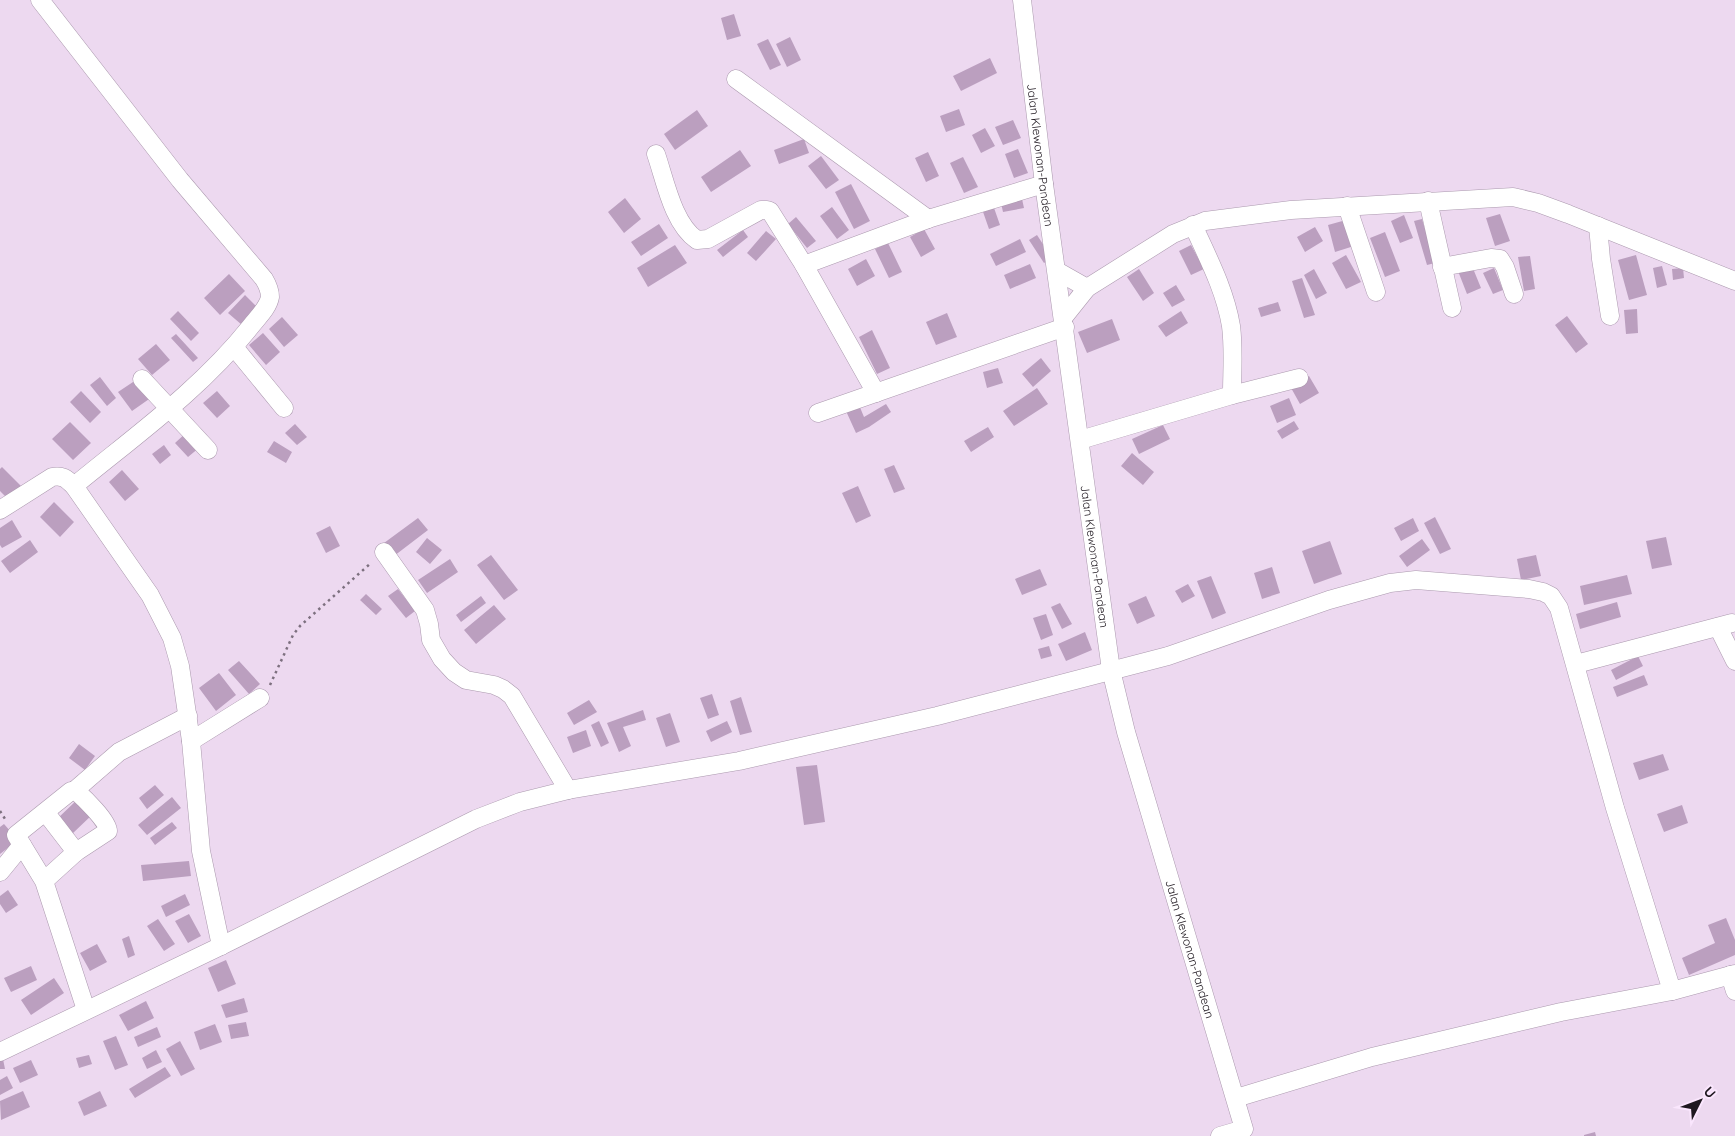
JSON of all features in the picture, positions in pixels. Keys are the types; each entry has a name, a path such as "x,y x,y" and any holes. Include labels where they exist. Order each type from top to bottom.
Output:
{"street":[{"path":"40,0 180,180 264,279 270,296 266,308 234,348 190,392 74,486"},
{"name":"Jalan Klewonan-Pandean","path":"1022,0 1044,184 1111,670 1126,732 1246,1132"},
{"path":"736,78 928,219"},
{"path":"656,154 678,218 692,237 697,240 708,239 761,210 767,210 774,215 876,393"},
{"path":"804,265 928,219 1044,184"},
{"path":"818,413 1064,322 1087,288 1166,238 1193,225 1214,220 1272,212 1348,206 1513,197 1525,199 1598,226 1735,281"},
{"path":"1428,201 1452,308"},
{"path":"1348,206 1376,292"},
{"path":"1193,225 1219,282 1228,310 1233,342 1232,395"},
{"path":"1598,226 1610,316"},
{"path":"1442,267 1496,258 1500,259 1506,267 1514,294"},
{"path":"1057,271 1087,288"},
{"path":"234,348 284,408"},
{"path":"1080,440 1232,395 1300,378"},
{"path":"142,379 208,450"},
{"path":"0,510 52,477 60,476 66,478 74,486 150,595 163,619 172,638 180,666 191,741 201,850 222,946"},
{"path":"384,552 425,610 429,624 430,640 442,659 454,672 466,680 494,685 512,696 568,790"},
{"path":"0,1052 222,946 476,819 520,802 568,790 739,760 937,716 1168,656 1360,590 1390,583 1416,580 1508,586 1536,590 1551,596 1559,608 1615,808 1672,991"},
{"path":"1576,664 1725,625 1735,661"},
{"path":"191,741 260,698"},
{"path":"86,1010 44,881 16,836 71,791 74,791 118,752 188,716"},
{"path":"44,881 76,852 106,833 108,829 101,817 78,792 74,791"},
{"path":"46,812 76,852"},
{"path":"0,872 22,845"},
{"path":"1236,1098 1372,1057 1561,1012 1733,980"},
{"path":"1220,1136 1246,1132"}],"path":[{"path":"260,698 273,681 293,635 300,626 384,552"}],"building":[{"path":"734,14 741,36 727,40 721,18"},
{"path":"790,37 801,60 787,67 776,44"},
{"path":"768,39 781,65 770,70 757,44"},
{"path":"990,58 997,73 961,91 953,76"},
{"path":"959,109 965,125 946,132 940,116"},
{"path":"697,110 708,126 675,150 664,134"},
{"path":"1013,120 1021,138 1003,145 995,127"},
{"path":"985,128 995,146 981,153 972,135"},
{"path":"804,139 809,153 779,164 774,150"},
{"path":"1018,149 1028,173 1014,178 1005,154"},
{"path":"740,150 751,166 711,192 701,177"},
{"path":"928,152 939,176 926,182 915,158"},
{"path":"821,156 839,180 826,189 808,166"},
{"path":"963,157 978,187 964,193 950,163"},
{"path":"851,184 870,221 854,229 835,192"},
{"path":"625,198 641,219 624,233 608,212"},
{"path":"1022,199 1024,208 1003,212 1001,203"},
{"path":"993,205 1000,225 989,229 982,209"},
{"path":"832,207 849,230 837,239 820,216"},
{"path":"1500,214 1510,241 1495,246 1486,218"},
{"path":"1404,215 1413,238 1400,243 1391,221"},
{"path":"796,217 816,241 807,248 788,224"},
{"path":"1422,219 1435,263 1427,265 1414,221"},
{"path":"1346,220 1354,246 1335,252 1328,225"},
{"path":"659,224 668,238 641,256 631,242"},
{"path":"1315,227 1323,241 1305,252 1297,237"},
{"path":"924,229 935,249 921,257 910,237"},
{"path":"743,230 748,237 723,257 717,250"},
{"path":"766,231 776,239 756,261 747,253"},
{"path":"1385,232 1400,271 1385,277 1370,238"},
{"path":"1037,235 1052,258 1044,263 1029,240"},
{"path":"1020,239 1026,252 996,266 990,254"},
{"path":"888,243 902,272 889,278 875,249"},
{"path":"675,245 687,263 648,287 637,268"},
{"path":"1191,245 1204,269 1191,275 1179,251"},
{"path":"1346,255 1361,282 1346,289 1332,263"},
{"path":"1636,255 1647,295 1629,300 1618,260"},
{"path":"1530,256 1535,289 1524,291 1518,257"},
{"path":"866,259 875,276 857,286 848,269"},
{"path":"1030,264 1036,278 1010,289 1004,275"},
{"path":"1472,266 1481,288 1467,294 1458,271"},
{"path":"1662,266 1667,285 1657,288 1653,268"},
{"path":"1494,268 1503,290 1493,294 1483,273"},
{"path":"1683,268 1684,278 1673,280 1672,269"},
{"path":"1139,269 1154,293 1143,301 1127,277"},
{"path":"1314,269 1327,293 1316,299 1304,275"},
{"path":"229,274 245,291 220,315 204,298"},
{"path":"1302,278 1315,315 1304,318 1292,281"},
{"path":"1176,285 1185,300 1172,307 1163,293"},
{"path":"245,295 258,308 242,325 228,313"},
{"path":"1278,302 1281,311 1261,317 1258,308"},
{"path":"1637,309 1638,333 1626,334 1624,310"},
{"path":"178,311 199,333 191,341 170,319"},
{"path":"1181,311 1188,323 1166,337 1158,326"},
{"path":"947,313 957,337 936,345 926,322"},
{"path":"1567,316 1588,344 1576,353 1555,325"},
{"path":"282,317 298,335 284,347 269,329"},
{"path":"1112,319 1120,340 1087,353 1078,332"},
{"path":"872,330 890,368 877,374 859,337"},
{"path":"263,333 280,352 266,365 249,345"},
{"path":"176,334 198,358 193,362 171,338"},
{"path":"156,344 170,360 152,375 138,359"},
{"path":"1041,358 1051,371 1033,387 1022,374"},
{"path":"998,368 1003,383 987,388 983,372"},
{"path":"1309,376 1319,393 1300,404 1290,386"},
{"path":"100,377 116,398 107,406 90,385"},
{"path":"139,378 152,397 132,411 118,392"},
{"path":"1037,388 1048,404 1014,426 1003,411"},
{"path":"81,391 101,412 90,423 70,402"},
{"path":"217,391 230,406 217,418 203,403"},
{"path":"1289,398 1296,415 1277,423 1270,406"},
{"path":"886,404 891,412 869,427 856,433 846,411 859,405 864,417"},
{"path":"1294,421 1299,429 1282,439 1277,431"},
{"path":"70,422 91,443 73,460 52,439"},
{"path":"295,424 307,437 297,445 285,433"},
{"path":"1163,425 1170,439 1139,454 1132,439"},
{"path":"988,427 994,437 971,452 964,441"},
{"path":"187,432 200,447 188,457 175,443"},
{"path":"274,441 292,452 286,463 267,452"},
{"path":"164,445 171,455 160,464 152,454"},
{"path":"1132,453 1154,472 1143,485 1121,466"},
{"path":"894,465 905,489 894,493 884,469"},
{"path":"2,467 22,487 9,500 0,491 0,469"},
{"path":"122,470 139,489 125,501 109,482"},
{"path":"858,486 871,516 856,523 842,493"},
{"path":"54,502 74,522 60,537 40,517"},
{"path":"1435,517 1451,549 1440,554 1424,523"},
{"path":"418,518 428,530 394,556 384,543"},
{"path":"1413,518 1419,531 1401,541 1394,528"},
{"path":"12,520 22,537 2,548 0,545 0,528"},
{"path":"330,526 340,546 326,553 316,533"},
{"path":"1666,537 1672,565 1652,569 1646,541"},
{"path":"427,538 442,550 430,564 416,552"},
{"path":"1422,539 1430,550 1407,567 1399,556"},
{"path":"30,540 38,552 10,573 1,561"},
{"path":"1330,541 1342,574 1314,584 1302,551"},
{"path":"491,555 518,590 504,600 477,565"},
{"path":"1536,555 1541,576 1521,580 1517,559"},
{"path":"450,559 458,572 427,593 418,580"},
{"path":"1272,567 1280,593 1262,599 1254,573"},
{"path":"1040,569 1047,585 1022,595 1015,579"},
{"path":"1627,575 1632,594 1584,605 1580,586"},
{"path":"1211,576 1226,613 1212,619 1197,581"},
{"path":"1188,584 1195,596 1182,603 1175,591"},
{"path":"398,589 415,611 406,618 388,596"},
{"path":"366,594 382,609 376,615 360,600"},
{"path":"481,596 486,603 461,622 456,615"},
{"path":"1146,596 1155,616 1137,624 1128,604"},
{"path":"1617,602 1621,617 1580,629 1576,614"},
{"path":"1060,603 1072,624 1062,629 1051,607"},
{"path":"494,605 506,619 476,644 464,630"},
{"path":"1046,614 1053,635 1041,640 1033,618"},
{"path":"1085,632 1092,650 1066,661 1058,644"},
{"path":"1049,646 1052,656 1041,659 1038,649"},
{"path":"1638,656 1643,666 1616,680 1611,670"},
{"path":"239,661 260,684 249,694 228,670"},
{"path":"219,673 236,695 216,711 199,688"},
{"path":"1644,675 1648,685 1617,697 1613,687"},
{"path":"712,694 719,715 708,719 700,698"},
{"path":"741,697 752,732 740,735 730,701"},
{"path":"589,700 597,712 574,725 567,713"},
{"path":"643,710 646,720 623,727 631,746 619,752 607,723"},
{"path":"670,713 680,742 666,747 656,718"},
{"path":"599,721 609,743 601,747 591,725"},
{"path":"727,721 732,732 711,742 706,731"},
{"path":"586,730 591,746 573,753 567,737"},
{"path":"79,744 95,756 85,770 69,758"},
{"path":"1663,754 1669,770 1639,780 1633,763"},
{"path":"817,765 825,822 804,825 796,767"},
{"path":"155,785 164,795 147,809 139,798"},
{"path":"172,797 181,808 147,835 138,825"},
{"path":"79,798 94,813 72,834 57,819"},
{"path":"1682,805 1688,823 1664,832 1657,814"},
{"path":"172,822 177,828 155,845 150,838"},
{"path":"4,824 18,840 0,854 0,827"},
{"path":"189,861 191,876 143,881 141,865"},
{"path":"8,890 18,905 6,913 0,904 0,896"},
{"path":"185,894 190,905 166,917 161,906"},
{"path":"189,914 201,936 188,943 175,921"},
{"path":"1726,918 1735,940 1735,955 1689,975 1682,958 1715,943 1708,925"},
{"path":"158,919 175,944 164,951 147,926"},
{"path":"129,936 135,955 128,958 122,939"},
{"path":"97,944 107,962 90,971 80,953"},
{"path":"226,960 236,984 218,992 208,968"},
{"path":"31,966 37,980 11,992 4,978"},
{"path":"54,978 64,993 31,1015 21,1000"},
{"path":"244,998 248,1012 226,1018 221,1005"},
{"path":"146,1001 154,1018 128,1031 119,1015"},
{"path":"246,1022 249,1036 231,1039 228,1025"},
{"path":"215,1024 222,1042 200,1050 194,1032"},
{"path":"157,1027 161,1037 138,1047 134,1037"},
{"path":"116,1036 128,1065 115,1070 103,1041"},
{"path":"180,1041 195,1069 181,1076 166,1049"},
{"path":"156,1050 162,1062 147,1069 142,1058"},
{"path":"89,1055 92,1064 79,1068 76,1058"},
{"path":"3,1059 5,1069 0,1069 0,1060"},
{"path":"31,1060 38,1075 20,1083 13,1068"},
{"path":"165,1067 171,1076 135,1098 129,1089"},
{"path":"7,1076 13,1088 0,1095 0,1080"},
{"path":"23,1091 30,1107 1,1120 0,1101"},
{"path":"100,1091 107,1106 84,1116 78,1102"},
{"path":"1595,1132 1596,1136 1584,1136 1584,1135"}]}
